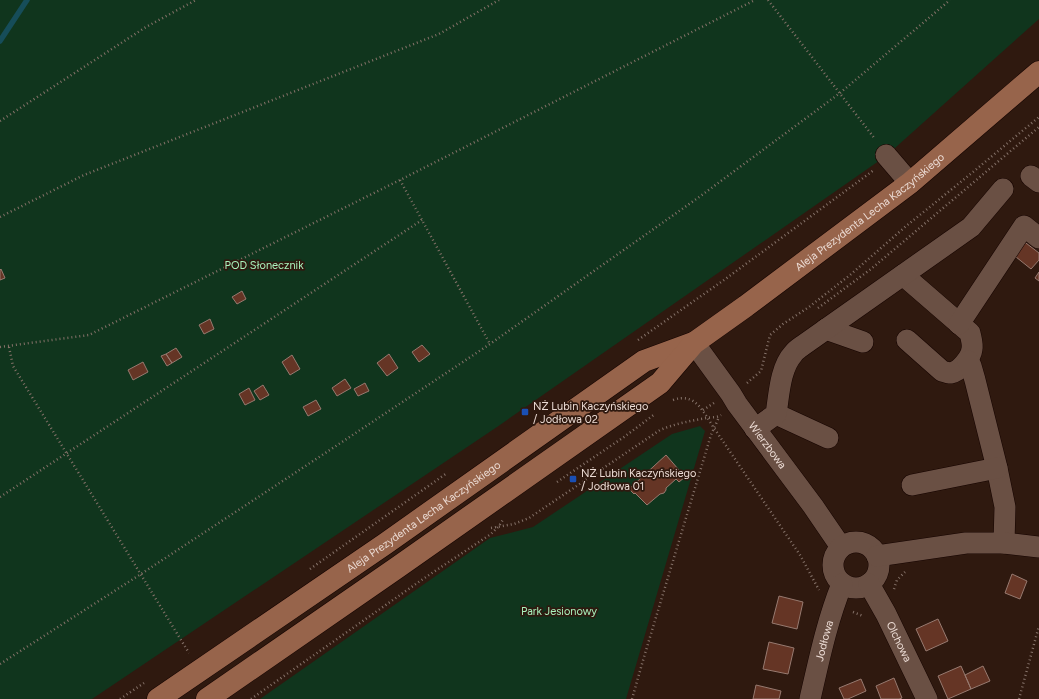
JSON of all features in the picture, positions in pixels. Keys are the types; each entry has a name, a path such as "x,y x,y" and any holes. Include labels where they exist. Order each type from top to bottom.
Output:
{"main road":[{"name":"Aleja Prezydenta Lecha Kaczyńskiego","path":"208,699 660,383 694,343 788,275 910,183 1039,72"},
{"name":"Aleja Prezydenta Lecha Kaczyńskiego","path":"158,699 385,544 644,361 694,343"}],"street":[{"path":"884,152 910,183"},
{"path":"755,429 776,414 780,388 786,365 792,355 802,346 971,227 1003,189"},
{"path":"959,324 1024,226 1039,238"},
{"path":"902,275 970,333 972,349 968,361 954,372 949,373 942,371 906,340"},
{"path":"826,329 863,342"},
{"name":"Wierzbowa","path":"694,343 755,429 813,506 841,547"},
{"path":"968,361 975,380 998,468 1004,507 1004,543"},
{"path":"776,414 828,438"},
{"path":"912,485 998,468"},
{"path":"857,542 866,544 877,556 879,564 878,572 875,578 869,584 861,588 851,588 842,584 835,576 833,566 835,555 841,547 849,543 857,542"},
{"path":"877,556 966,544 1004,543 1039,547"},
{"name":"Jodłowa","path":"810,699 826,628 842,584"},
{"name":"Olchowa","path":"869,584 886,614 927,699"}],"path":[{"path":"0,121 146,27 196,0"},
{"path":"0,217 84,174 439,34 499,0"},
{"path":"0,347 9,347 89,335 400,180 755,0"},
{"path":"633,344 724,280 884,152 768,0"},
{"path":"0,664 141,574 490,344 702,195 840,93 950,0"},
{"path":"632,699 711,435 718,417 744,386 761,371 770,335 850,275 905,227 1039,117"},
{"path":"816,310 871,269 1039,127"},
{"path":"400,180 490,344"},
{"path":"0,497 422,220"},
{"path":"9,347 13,366 200,671"},
{"path":"672,400 679,398 697,402 702,410 734,399"},
{"path":"554,484 624,437 660,410"},
{"path":"484,529 514,524 529,518 660,430 672,425 718,417"},
{"path":"306,571 449,472"},
{"path":"251,699 423,579 491,534 499,526 503,518 510,514"},
{"path":"1018,699 1039,626"},
{"path":"120,699 145,682"}],"green space":[{"name":"POD Słonecznik","path":"0,0 1039,0 1039,19 886,156 497,427 92,699 0,699"},
{"name":"Park Jesionowy","path":"700,426 705,431 626,699 260,699 490,538 533,527 672,434"}],"building":[{"path":"1022,240 1039,253 1039,260 1031,269 1011,253"},
{"path":"1,269 5,278 0,280 0,270"},
{"path":"1039,272 1039,281 1035,278"},
{"path":"242,291 246,299 237,304 232,297"},
{"path":"210,319 214,329 204,334 199,325"},
{"path":"422,345 430,354 419,362 412,352"},
{"path":"176,348 182,357 172,363 166,354"},
{"path":"166,354 172,363 167,366 161,356"},
{"path":"389,354 398,368 387,376 377,363"},
{"path":"292,355 300,369 290,375 282,362"},
{"path":"143,362 148,372 133,380 128,370"},
{"path":"345,379 351,388 337,396 332,388"},
{"path":"365,383 369,391 358,396 354,389"},
{"path":"263,385 269,395 260,400 254,391"},
{"path":"249,388 255,400 245,405 239,394"},
{"path":"316,400 321,409 308,416 303,407"},
{"path":"666,455 685,477 679,482 676,479 666,488 664,493 660,494 647,505 629,489"},
{"path":"1012,574 1027,581 1020,599 1005,593"},
{"path":"779,596 803,602 797,629 772,623"},
{"path":"938,619 948,641 926,651 916,629"},
{"path":"769,642 794,648 788,674 763,669"},
{"path":"961,666 971,689 948,699 938,676"},
{"path":"983,666 990,681 971,689 965,675"},
{"path":"894,678 902,698 881,699 876,686"},
{"path":"861,679 866,691 848,699 844,699 839,688"},
{"path":"756,685 781,691 779,699 753,699"}],"waterway":[{"path":"0,41 27,0"}],"place":[{"name":"NŻ Lubin Kaczyńskiego / Jodłowa 02","path":"525,412"},
{"name":"NŻ Lubin Kaczyńskiego / Jodłowa 01","path":"573,479"}]}
